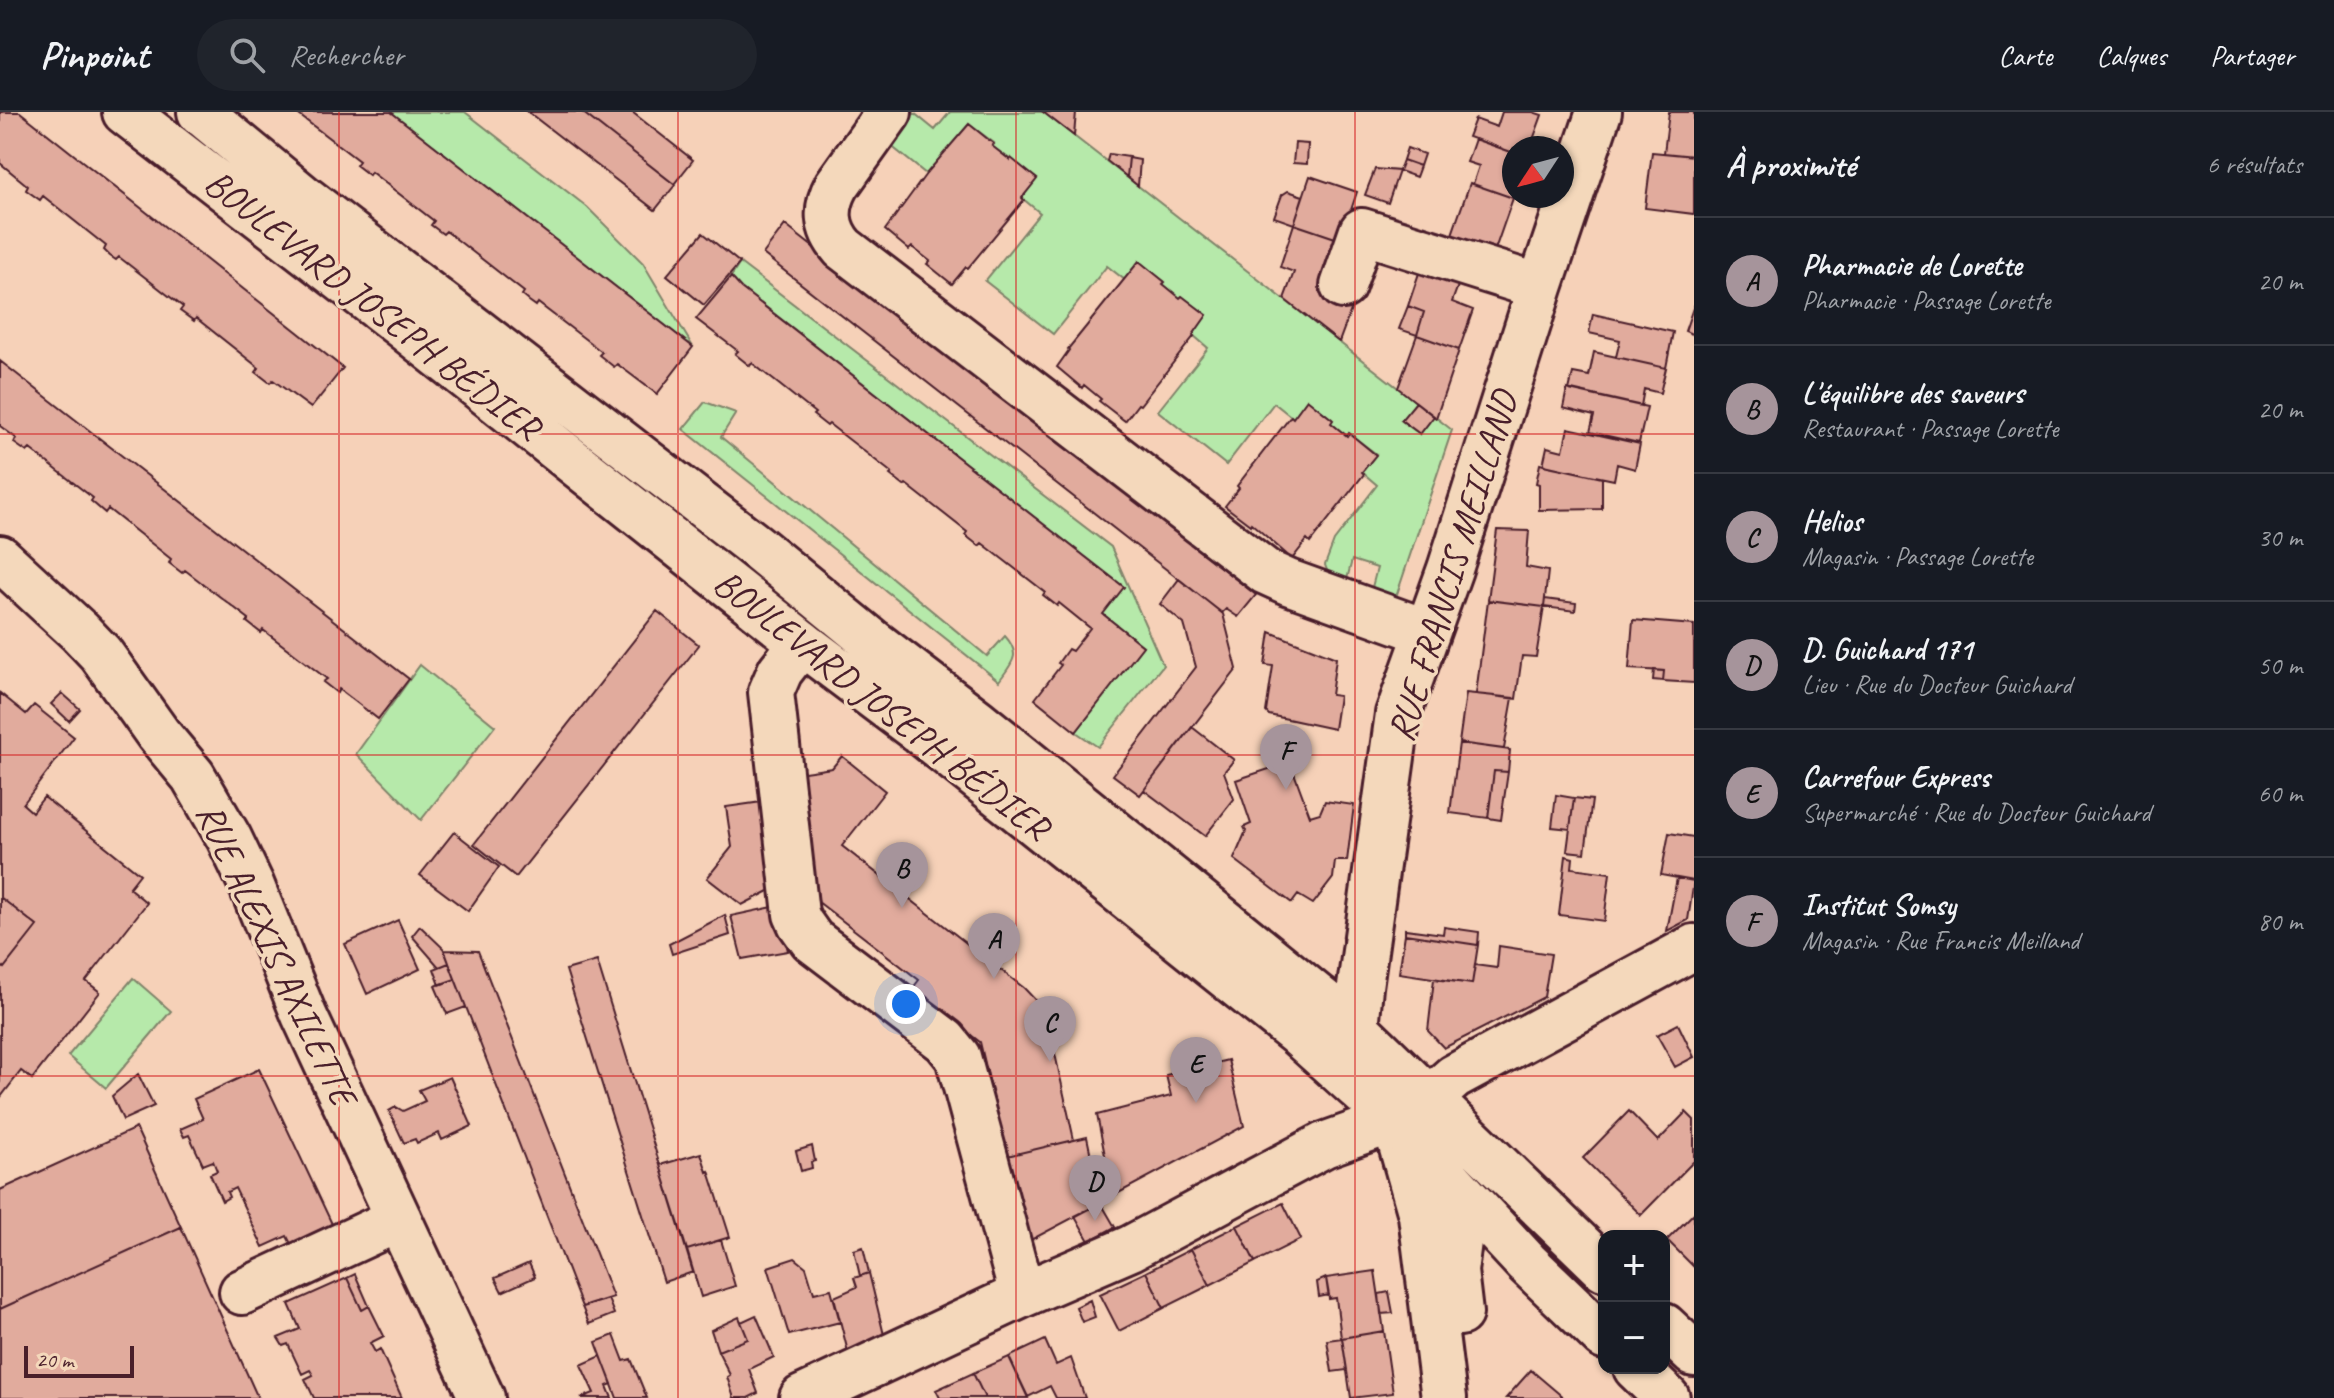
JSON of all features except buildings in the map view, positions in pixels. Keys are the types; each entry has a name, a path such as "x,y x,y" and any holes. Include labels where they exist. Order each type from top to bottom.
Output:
{"street":[{"name":"BOULEVARD JOSEPH BÉDIER","path":"125,112 659,527 802,643 923,734 1297,1033 1411,1110 1598,1263"},
{"name":"BOULEVARD JOSEPH BÉDIER","path":"200,112 315,207 746,539 989,731 1356,1028 1411,1110 1526,1262 1598,1331"},
{"path":"889,112 831,196 828,208 830,229 843,248 1266,572 1427,632"},
{"name":"RUE FRANCIS MEILLAND","path":"1356,1028 1398,714 1450,569 1599,112"},
{"path":"1343,286 1362,231 1540,287"},
{"name":"RUE ALEXIS AXILETTE","path":"0,558 101,654 158,734 193,776 229,838 304,1015 482,1398"},
{"path":"802,643 780,671 771,692 796,914 812,940 945,1041 958,1057 1022,1295"},
{"path":"802,1398 1022,1295 1131,1248 1324,1145 1411,1110 1454,1077 1694,947"},
{"path":"1411,1110 1444,1398"},
{"path":"1411,1110 1459,1241 1455,1271 1468,1398"},
{"path":"242,1292 399,1219"},
{"path":"1670,1332 1694,1354"},
{"path":"1642,1374 1667,1398"}],"green space":[{"path":"391,112 465,112 587,207 643,263 693,347"},
{"path":"950,112 1043,112 1416,402 1402,421 1420,434 1434,416 1452,430 1394,603 1370,595 1377,568 1352,560 1345,587 1330,578 1325,565 1334,541 1377,485 1362,472 1376,454 1350,434 1347,436 1331,423 1332,419 1307,400 1293,418 1274,403 1226,465 1158,411 1208,348 1193,335 1206,315 1182,296 1180,298 1163,284 1164,281 1139,262 1125,280 1107,266 1053,334 985,281 1040,213 1022,198 1037,179 992,146 994,143 969,124 926,174 890,145 914,113 935,130"},
{"path":"740,263 1111,547 1163,665 1098,747 1076,732 1143,646 1103,614 1124,587 741,288 731,277"},
{"path":"705,402 736,413 721,437 987,656 1005,636 1014,654 999,681 683,429"},
{"path":"420,665 495,726 421,820 356,754"},
{"path":"133,978 171,1011 106,1088 68,1056"}],"place":[{"name":"Institut Somsy","path":"1286,790"},
{"name":"L'équilibre des saveurs","path":"902,908"},
{"name":"Pharmacie de Lorette","path":"994,979"},
{"name":"Helios","path":"1050,1062"},
{"name":"Carrefour Express","path":"1196,1103"},
{"name":"D. Guichard 171","path":"1095,1221"}]}
